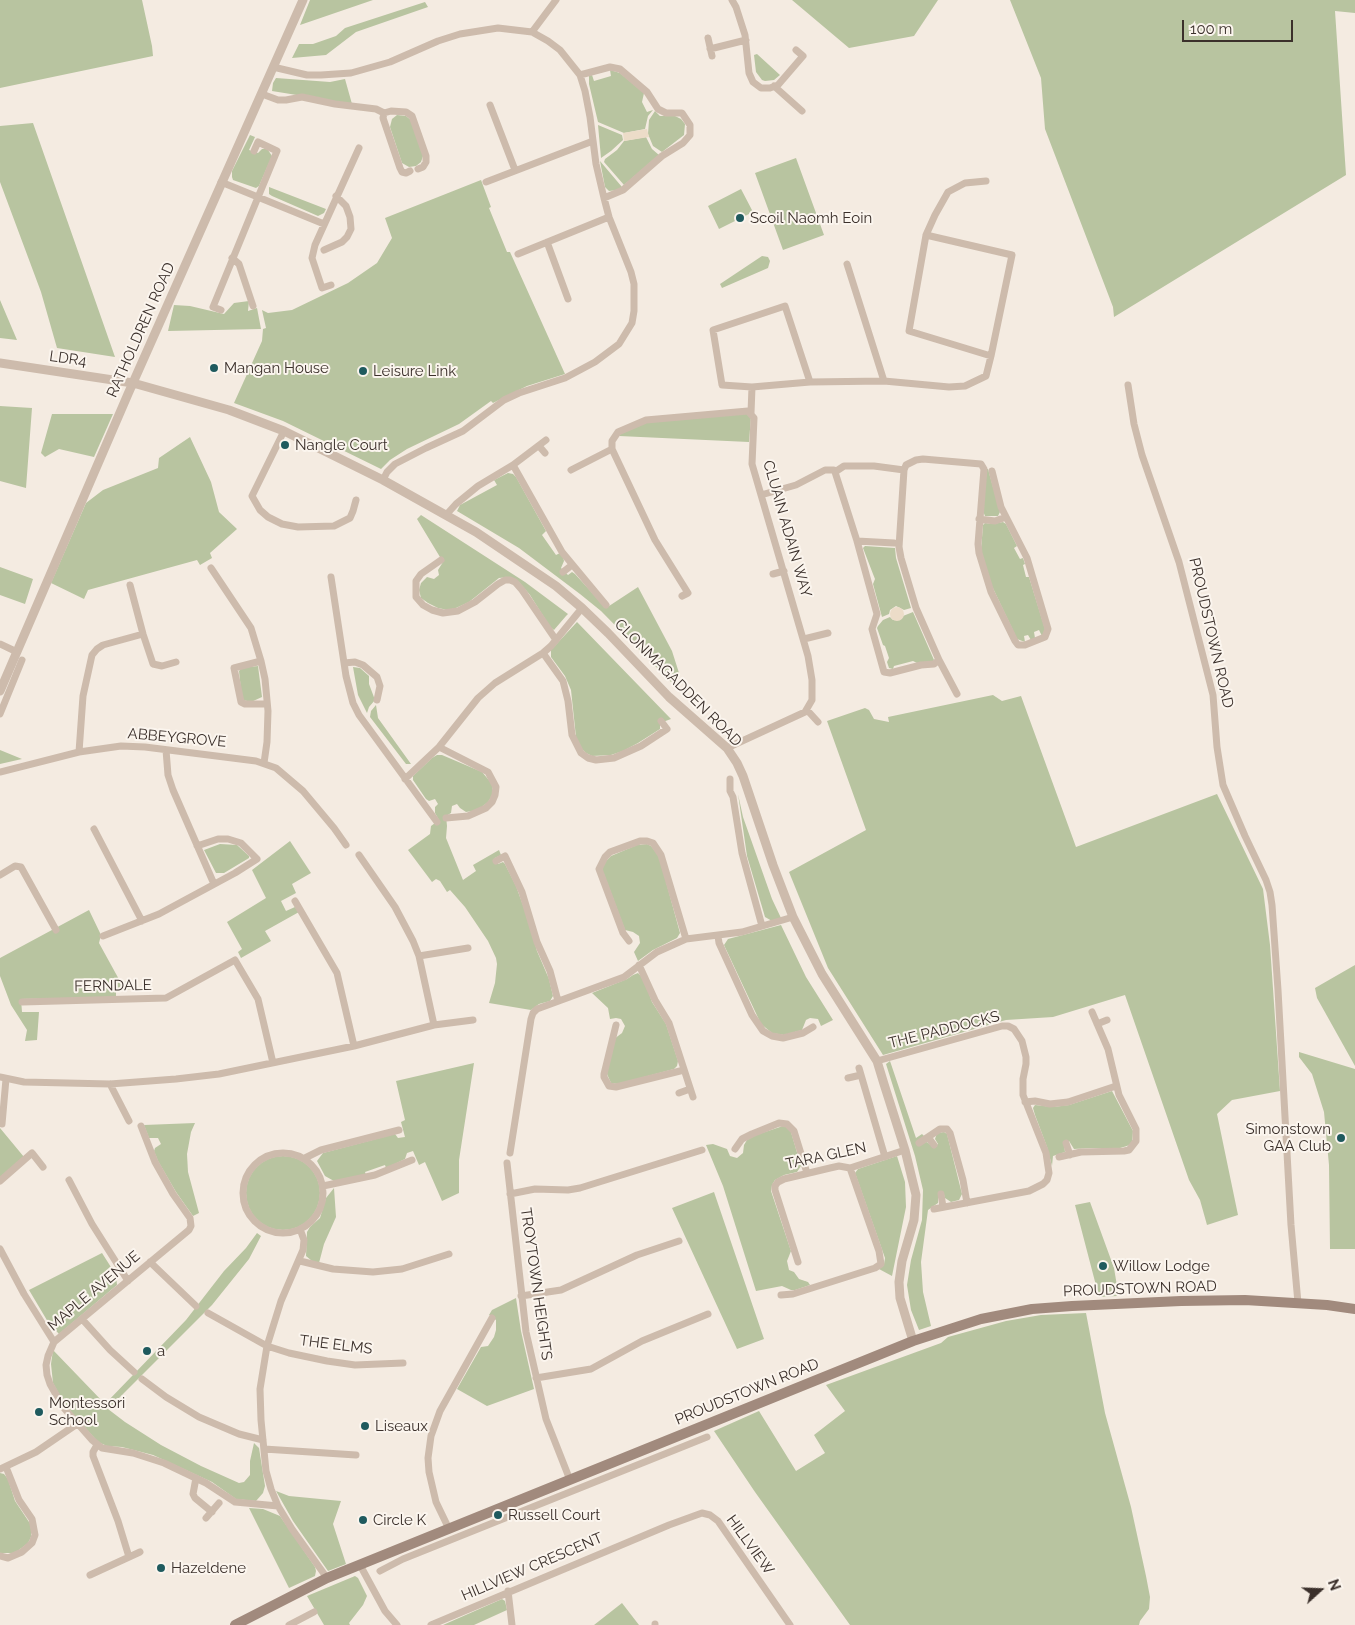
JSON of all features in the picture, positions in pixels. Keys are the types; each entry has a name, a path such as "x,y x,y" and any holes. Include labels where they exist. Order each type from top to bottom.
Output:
{"main road":[{"name":"PROUDSTOWN ROAD","path":"235,1625 328,1578 449,1529 541,1498 570,1480 666,1447 913,1341 981,1319 1040,1309 1072,1306 1180,1301 1245,1300 1355,1309"}],"street":[{"name":"RATHOLDREN ROAD","path":"0,714 17,652 221,182 303,0"},
{"path":"532,32 556,0"},
{"path":"732,0 742,23 746,40 749,73 753,82 761,88 770,88 778,84 803,56 796,50"},
{"path":"273,67 321,76 351,73 390,62 438,41 478,30 498,28 532,32 548,40 560,50 580,75 590,117 604,198 634,284 635,304 632,323 619,344 595,362 565,378 504,400 463,431 400,460 390,468 383,480"},
{"path":"708,38 711,52 746,40"},
{"path":"580,75 610,67 620,69 648,92 656,107 666,113 678,112 686,116 690,125 690,135 684,143 662,156 622,190 604,198"},
{"path":"774,86 802,111"},
{"path":"262,94 278,100 302,97 384,113 391,111 406,112 412,116 426,156 426,162 423,167 402,172 383,118 384,113"},
{"path":"490,105 515,170"},
{"path":"486,182 593,140"},
{"path":"221,310 213,307 277,150 258,142 254,151"},
{"path":"332,285 322,288 312,258 324,224 359,148"},
{"path":"986,181 966,183 948,192 934,215 926,235 908,330 991,356"},
{"path":"221,182 324,224"},
{"path":"324,250 342,242 348,237 350,229 350,217 346,206 336,196"},
{"path":"518,254 610,217"},
{"path":"810,382 785,306 713,330 722,385 752,387 810,382 884,381 964,386 986,376 1012,255 926,235"},
{"path":"547,242 568,299"},
{"path":"232,258 239,264 253,306"},
{"path":"847,264 884,381"},
{"name":"LDR4","path":"0,363 133,383"},
{"name":"CLONMAGADDEN ROAD","path":"133,383 229,410 284,431 383,480 446,515 518,560 582,608 669,697 727,748 743,776 793,917 822,974 877,1061 915,1191 916,1208 902,1261 899,1282 900,1298 913,1341"},
{"name":"PROUDSTOWN ROAD","path":"1128,385 1134,424 1142,455 1179,562 1213,695 1217,748 1223,784 1266,880 1271,899 1291,1225 1298,1303"},
{"name":"CLUAIN ADAIN WAY","path":"752,387 751,413 755,423 752,464 804,639 812,680 812,700 807,710"},
{"path":"570,470 612,445 618,432 646,420 744,410 751,413"},
{"path":"284,431 252,496 260,510 268,518 282,524 298,527 334,526 350,518 356,500"},
{"path":"446,515 478,486 513,465 546,440"},
{"path":"612,445 655,540 688,593 682,596"},
{"path":"539,446 545,453"},
{"path":"957,694 939,660 916,608 901,558 899,548 904,470 906,466 916,460 923,459 981,464 984,469 979,553 987,583 1015,641 1018,645 1025,645 1045,637 1048,629 1026,558 1001,507 992,471"},
{"path":"513,465 549,530 572,565 606,605"},
{"path":"836,472 844,466 855,465 904,470"},
{"path":"761,495 796,484 824,470 834,470 836,472"},
{"path":"836,472 877,614 872,628 884,672 890,673 921,665 934,664 939,660"},
{"path":"980,519 995,521 1006,517"},
{"path":"857,541 894,543"},
{"path":"441,560 421,574 416,581 416,598 423,605 443,613 458,610 474,602 498,584 505,580 510,580 515,582 522,590 556,640"},
{"path":"563,572 572,565"},
{"path":"211,568 251,628 261,661 267,704 267,742 264,763"},
{"path":"772,574 784,571"},
{"path":"331,577 349,690 358,716 437,822"},
{"path":"130,585 143,634 154,664 162,666 176,662"},
{"path":"406,779 439,747 485,691 543,653 582,608"},
{"path":"804,639 828,633"},
{"path":"79,752 83,696 92,656 102,645 143,634"},
{"path":"0,644 17,652"},
{"path":"543,653 564,681 572,735 580,753 588,758 596,760 614,758 641,746 667,729 661,722"},
{"name":"RATHOLDREN ROAD","path":"0,691 22,660"},
{"path":"261,661 234,668 241,702 245,704 267,704"},
{"path":"344,663 355,662 363,664 376,676 380,686 376,700"},
{"path":"727,748 807,710 818,722"},
{"name":"ABBEYGROVE","path":"0,772 79,752 122,746 243,758 276,768 303,791 346,845"},
{"path":"439,747 488,772 496,787 492,802 486,808 468,816 446,818"},
{"path":"166,750 168,775 214,884"},
{"path":"730,779 730,790 733,797 742,853 762,926"},
{"path":"94,829 142,921"},
{"path":"103,936 159,914 257,859 237,841 218,840 197,846"},
{"path":"629,941 623,933 599,869 610,852 640,841 653,843 661,855 686,939"},
{"path":"359,856 395,907 419,956 434,1025"},
{"path":"496,861 505,856 522,892 537,942 550,971 558,1002"},
{"path":"0,875 14,866 21,867 56,930"},
{"path":"295,901 337,973 354,1046"},
{"path":"510,1153 530,1019 537,1009 624,977 657,952 686,939 742,932 793,917"},
{"path":"718,936 719,943 752,1015 763,1031 772,1036 783,1038 803,1033 813,1027"},
{"path":"419,956 468,948"},
{"name":"FERNDALE","path":"22,1002 166,998 236,960 258,999 273,1063"},
{"path":"639,964 655,1000 669,1024 693,1097"},
{"path":"1059,1157 1092,1150 1124,1151 1136,1141 1136,1129 1119,1095 1112,1061 1092,1012"},
{"path":"2,1124 3,1078 24,1082 110,1084 219,1074 354,1046 434,1025 473,1020"},
{"path":"1097,1024 1107,1020"},
{"path":"616,1025 604,1074 609,1086 616,1087 684,1070"},
{"name":"THE PADDOCKS","path":"877,1061 1008,1026 1019,1035 1025,1048 1026,1064 1022,1086 1025,1102 1046,1153 1049,1173 1047,1180 1028,1191 934,1209"},
{"path":"848,1078 860,1071 885,1157"},
{"path":"110,1084 129,1121"},
{"path":"1025,1102 1035,1101 1050,1104 1068,1102 1116,1086"},
{"path":"679,1093 690,1089"},
{"path":"735,1149 742,1140 752,1134 779,1124 787,1124 794,1131 807,1173"},
{"name":"MAPLE AVENUE","path":"97,1446 77,1424 56,1396 47,1375 48,1356 54,1342 189,1230 191,1222 164,1178 141,1126"},
{"path":"919,1143 944,1128 950,1133 963,1180 967,1203"},
{"path":"305,1158 321,1150 399,1130"},
{"path":"928,1137 934,1145"},
{"path":"1066,1143 1070,1155"},
{"name":"TROYTOWN HEIGHTS","path":"510,1194 535,1189 568,1190 580,1188 702,1150"},
{"name":"TARA GLEN","path":"798,1262 774,1190 775,1186 784,1179 839,1166 850,1168 904,1150"},
{"path":"285,1152 305,1158 318,1172 323,1186 322,1201 316,1216 300,1229 288,1233 279,1233 260,1226 248,1212 243,1191 248,1174 253,1166 262,1158 272,1154 285,1152"},
{"path":"0,1181 32,1153 43,1167"},
{"path":"323,1186 375,1175 412,1160"},
{"name":"TROYTOWN HEIGHTS","path":"506,1163 526,1332 546,1419 570,1480"},
{"path":"781,1295 793,1294 875,1268 881,1264 879,1251 850,1168"},
{"path":"69,1180 92,1224 128,1281"},
{"path":"941,1194 943,1207"},
{"path":"300,1229 304,1244 300,1261 281,1301 267,1346 260,1389 263,1440 266,1471 278,1506 328,1578"},
{"path":"521,1296 561,1290 637,1255 679,1241"},
{"path":"0,1249 24,1294 54,1342"},
{"path":"300,1261 333,1269 373,1272 402,1269 448,1254"},
{"path":"150,1262 196,1306"},
{"name":"THE ELMS","path":"208,1313 267,1346 305,1357 355,1365 404,1363"},
{"name":"TROYTOWN HEIGHTS","path":"536,1378 591,1369 642,1341 708,1314"},
{"path":"449,1529 436,1502 429,1472 428,1458 431,1436 440,1411 492,1318"},
{"path":"82,1319 110,1350 134,1372"},
{"path":"142,1379 198,1417 239,1434 263,1440"},
{"path":"0,1556 8,1558 22,1552 32,1543 35,1535 32,1519 15,1493 3,1468 36,1452 77,1424"},
{"path":"380,1571 541,1498 666,1447 707,1437"},
{"path":"129,1557 118,1521 92,1456 97,1446 149,1457 214,1487 235,1502 278,1506"},
{"path":"264,1449 356,1455"},
{"path":"196,1478 193,1494 195,1498 212,1512"},
{"path":"206,1518 219,1503"},
{"name":"HILLVIEW","path":"644,1536 695,1514 710,1515 718,1521 790,1625"},
{"name":"HILLVIEW CRESCENT","path":"431,1625 644,1536"},
{"path":"90,1575 140,1552"},
{"path":"360,1565 384,1611 397,1625"},
{"path":"508,1592 512,1625"},
{"path":"289,1625 314,1612"}],"green space":[{"path":"0,0 142,0 153,56 0,88"},
{"path":"310,0 373,0 300,25"},
{"path":"792,0 938,0 914,36 849,48"},
{"path":"1010,0 1355,0 1355,13 1335,11 1346,175 1114,317 1113,307 1045,129 1041,78"},
{"path":"425,2 428,7 356,32 326,55 292,58 299,44 313,44 336,36 345,28"},
{"path":"757,54 780,75 774,80 762,80 756,72 754,55"},
{"path":"610,70 620,73 644,93 642,102 647,112 653,110 648,116 645,129 624,133 598,122 589,84 589,76 592,75 594,81 611,76"},
{"path":"276,78 330,82 345,79 352,104 272,91"},
{"path":"655,111 660,116 675,116 685,124 684,135 662,152 653,146 648,134 649,120"},
{"path":"397,115 406,116 411,120 423,156 421,162 416,166 409,167 402,163 390,127 392,119"},
{"path":"33,123 115,357 57,348 41,292 0,182 0,126"},
{"path":"598,125 622,135 623,140 601,158"},
{"path":"250,135 255,137 249,150 258,153 262,149 266,149 272,156 259,186 256,188 233,180 232,177 232,171"},
{"path":"646,137 652,149 659,155 624,185 604,162 605,159 617,150 624,141"},
{"path":"796,158 824,235 783,250 755,173"},
{"path":"600,161 622,187 618,190 609,191 605,187"},
{"name":"Leisure Link","path":"481,180 491,207 489,208 507,252 510,252 565,374 527,386 493,403 491,401 459,424 407,449 390,460 381,469 283,421 234,403 262,341 263,329 266,328 262,310 268,313 292,310 348,283 377,263 392,238 385,218"},
{"path":"269,187 326,209 324,213 318,216 272,196 269,194"},
{"path":"741,189 753,212 719,229 708,206"},
{"path":"762,256 768,257 770,261 768,268 722,288 720,284"},
{"path":"0,300 17,340 0,338"},
{"path":"249,301 248,311 257,308 261,329 168,331 174,305 190,306 224,314 234,303"},
{"path":"0,406 32,408 26,488 0,481"},
{"path":"745,412 751,417 749,442 619,436 622,432 651,421"},
{"path":"52,414 113,414 94,457 59,449 45,457 41,453"},
{"path":"190,437 211,482 219,512 237,529 210,553 212,558 200,565 197,560 88,590 84,599 51,583 86,503 103,490 158,468 159,458"},
{"path":"986,469 988,469 1000,512 998,516 985,516 983,511"},
{"path":"508,473 516,477 546,531 542,535 556,555 560,553 563,557 564,561 561,568 568,575 572,572 575,574 606,608 638,587 672,651 679,673 671,682 601,611 580,594 519,548 457,511 460,505 497,485 494,480"},
{"path":"421,515 525,582 568,614 554,630 550,627 530,595 518,581 509,577 499,578 469,602 456,608 448,610 428,603 421,598 419,590 421,583 427,577 434,579 439,575 438,570 443,562 417,519"},
{"path":"1003,522 1006,524 1017,546 1014,548 1020,559 1023,558 1026,577 1029,577 1045,629 1045,633 1042,636 1039,630 1034,632 1035,638 1031,640 1028,635 1024,636 1025,642 1017,639 991,584 981,550 983,525 985,523"},
{"path":"865,546 895,548 896,558 911,608 904,610 896,606 890,610 889,614 882,617 873,584 875,579 863,548"},
{"path":"0,567 33,579 25,604 0,595"},
{"path":"913,612 934,660 917,663 913,661 894,666 893,669 889,668 887,662 889,658 877,628 883,620 890,617 893,620"},
{"path":"577,622 671,719 660,723 660,729 638,743 611,755 592,756 579,746 576,737 571,690 565,676 551,657 551,650"},
{"path":"258,666 262,697 251,702 243,700 239,671 242,668"},
{"path":"353,667 360,668 369,676 369,684 375,700 367,713 358,695"},
{"path":"993,695 1002,701 1021,696 1076,847 1217,794 1263,889 1270,945 1280,1091 1232,1100 1217,1114 1238,1215 1207,1225 1200,1200 1189,1180 1125,995 1053,1017 1006,1020 883,1055 828,968 789,872 866,830 827,721 865,708 869,710 874,719 889,722 888,717"},
{"path":"376,705 378,718 411,764 406,764 370,717 371,711"},
{"path":"0,750 22,759 0,764"},
{"path":"437,755 442,755 482,772 493,785 492,796 478,810 466,812 457,804 452,806 451,813 446,816 446,838 463,880 476,871 473,865 499,850 501,855 495,858 498,864 503,862 505,864 516,886 537,951 549,979 553,996 550,1001 539,1004 531,1010 489,1003 495,983 497,964 488,941 465,907 450,890 447,892 440,881 436,879 432,882 408,850 430,834 431,826 439,820 435,813 435,807 438,804 435,799 429,801 426,799 413,780 413,776"},
{"path":"738,794 743,817 772,899 781,918 772,921 765,917 747,856"},
{"path":"290,841 311,873 292,884 296,893 281,901 286,911 295,907 299,912 265,931 271,941 241,958 238,952 242,949 227,922 266,898 252,870"},
{"path":"220,844 237,845 249,858 224,873 216,873 204,850"},
{"path":"647,844 659,856 680,933 677,938 653,950 638,961 634,952 640,943 639,936 625,930 602,869 605,862 611,856 637,845"},
{"path":"89,910 101,935 99,943 121,983 130,980 135,989 116,990 116,997 21,999 22,1012 39,1012 37,1040 25,1041 27,1030 11,1005 0,976 0,958"},
{"path":"781,925 806,977 833,1020 821,1026 818,1019 810,1018 806,1020 802,1030 784,1035 772,1033 761,1024 724,945 728,939"},
{"path":"1355,965 1355,1066 1317,998 1315,988"},
{"path":"638,973 644,979 652,1002 666,1024 678,1061 677,1066 674,1069 618,1084 611,1083 607,1074 614,1039 622,1033 625,1026 621,1019 610,1019 608,1008 592,993"},
{"name":"Simonstown GAA Club","path":"1299,1052 1355,1069 1355,1249 1330,1249 1329,1165 1324,1112 1312,1074 1299,1057"},
{"path":"890,1061 916,1138 922,1134 924,1136 922,1143 927,1142 933,1147 938,1144 935,1139 937,1133 944,1132 947,1134 962,1194 959,1200 951,1202 944,1195 938,1195 938,1203 928,1210 921,1262 923,1292 931,1326 919,1330 911,1310 907,1285 911,1260 922,1220 923,1190 915,1156 886,1064"},
{"path":"474,1063 459,1160 459,1193 442,1201 425,1162 419,1165 413,1151 407,1153 405,1159 386,1168 385,1165 365,1172 366,1175 334,1181 325,1176 317,1161 323,1153 395,1134 398,1138 405,1137 401,1122 405,1120 396,1081"},
{"path":"1112,1091 1133,1131 1132,1143 1120,1148 1074,1149 1069,1141 1064,1144 1065,1152 1053,1156 1052,1166 1033,1108 1035,1105 1053,1107 1069,1105"},
{"path":"195,1123 191,1132 187,1154 188,1172 199,1213 193,1216 158,1161 154,1151 161,1144 158,1138 149,1138 144,1125"},
{"path":"786,1126 791,1132 801,1166 797,1172 784,1175 775,1180 771,1191 791,1251 787,1261 789,1270 794,1272 799,1279 808,1282 810,1285 795,1290 782,1286 756,1291 723,1186 706,1145 713,1144 727,1149 730,1156 737,1158 743,1153 747,1140 753,1136"},
{"path":"0,1128 24,1157 0,1178"},
{"path":"283,1156 297,1159 309,1167 317,1179 320,1193 317,1207 309,1219 297,1227 283,1230 269,1227 257,1219 249,1207 246,1193 249,1179 257,1167 269,1159"},
{"path":"897,1156 905,1182 906,1207 892,1276 879,1269 884,1264 885,1258 855,1173 858,1169"},
{"path":"334,1188 336,1217 324,1244 319,1263 312,1261 306,1256 307,1232 320,1218 326,1198"},
{"path":"714,1192 764,1339 737,1349 672,1208"},
{"path":"1090,1202 1114,1268 1117,1296 1099,1297 1075,1205"},
{"path":"257,1233 261,1236 249,1259 212,1305 108,1409 161,1445 239,1483 244,1482 250,1475 250,1461 254,1443 259,1448 265,1486 263,1493 256,1501 236,1499 212,1482 153,1455 122,1447 107,1446 98,1442 72,1413 59,1394 53,1383 51,1364 53,1350 105,1404 186,1320 224,1271 246,1248"},
{"path":"102,1253 116,1275 117,1285 59,1334 48,1322 29,1290"},
{"path":"516,1298 534,1389 487,1406 457,1389 481,1347 488,1346 494,1337 496,1320 489,1315 492,1310"},
{"path":"1086,1313 1105,1413 1131,1507 1150,1597 1149,1609 1139,1625 850,1625 714,1431 759,1411 796,1471 825,1453 814,1435 845,1411 826,1385 941,1343 948,1337 1006,1321 1041,1315"},
{"path":"0,1473 4,1474 8,1479 15,1501 31,1525 31,1537 28,1543 15,1553 0,1553"},
{"path":"276,1491 289,1496 341,1501 333,1524 346,1564 328,1571 293,1521"},
{"path":"249,1508 263,1509 280,1516 315,1567 315,1576 289,1588"},
{"path":"355,1576 358,1578 367,1596 363,1605 349,1623 350,1625 324,1625 307,1596"},
{"path":"502,1599 505,1601 507,1610 474,1625 443,1625"},
{"path":"622,1603 639,1625 594,1625"}],"shaded area":[{"path":"647,129 649,137 624,141 623,133"},
{"path":"894,607 900,607 904,614 900,621 894,621 890,617 890,611"}],"place":[{"name":"Scoil Naomh Eoin","path":"740,218"},
{"name":"Mangan House","path":"214,368"},
{"name":"Leisure Link","path":"363,371"},
{"name":"Nangle Court","path":"285,445"},
{"name":"Simonstown GAA Club","path":"1341,1138"},
{"name":"Willow Lodge","path":"1103,1266"},
{"name":"a","path":"147,1351"},
{"name":"Montessori School","path":"39,1412"},
{"name":"Liseaux","path":"365,1426"},
{"name":"Russell Court","path":"498,1515"},
{"name":"Circle K","path":"363,1520"},
{"name":"Hazeldene","path":"161,1568"}]}
